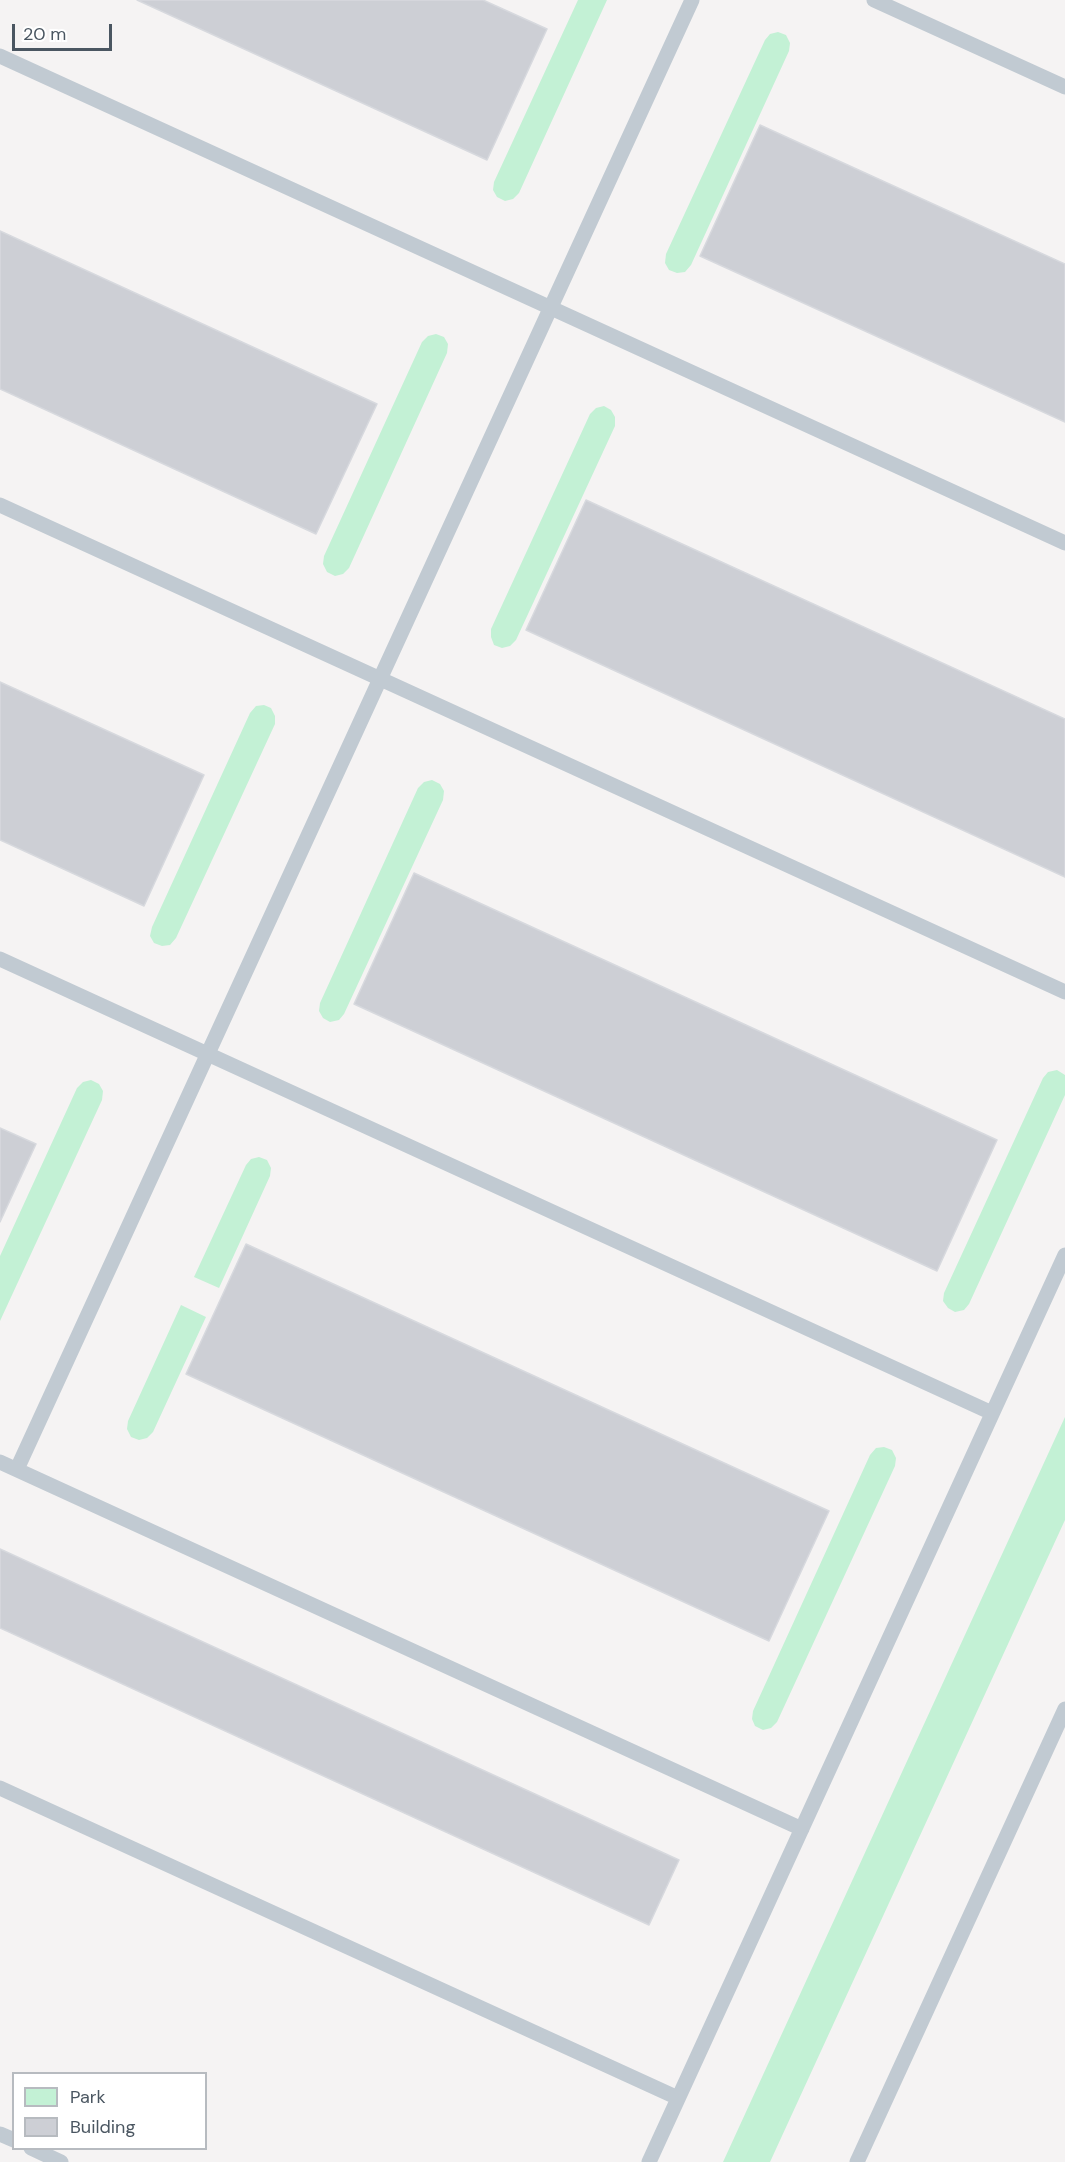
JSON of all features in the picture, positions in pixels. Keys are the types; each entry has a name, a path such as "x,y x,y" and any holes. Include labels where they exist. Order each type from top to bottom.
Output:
{"lane":[{"path":"17,1469 692,0"},
{"path":"874,0 1065,87"},
{"path":"0,56 1065,543"},
{"path":"0,505 1065,992"},
{"path":"0,959 993,1413"},
{"path":"649,2162 1065,1255"},
{"path":"0,1462 802,1829"},
{"path":"857,2162 1065,1709"},
{"path":"0,1788 678,2098"},
{"path":"35,2150 61,2162"}],"green space":[{"path":"578,0 607,0 519,193 513,199 505,201 497,197 493,190 494,182"},
{"path":"778,32 786,35 790,43 789,51 691,265 685,272 677,273 669,270 665,263 666,254 765,40 770,34"},
{"path":"436,334 444,337 448,344 447,353 349,568 343,574 335,576 327,572 323,564 324,556 422,342 428,336"},
{"path":"604,406 611,410 615,417 615,426 516,640 510,646 502,648 494,645 491,629 590,414 596,408"},
{"path":"264,705 271,708 275,716 275,724 176,938 170,945 162,946 154,943 150,936 152,927 250,713 256,706"},
{"path":"432,780 440,784 444,791 443,800 344,1014 339,1020 330,1022 323,1018 319,1011 320,1003 418,788 424,782"},
{"path":"1057,1070 1065,1075 1065,1095 969,1304 964,1310 955,1312 943,1301 944,1293 1043,1078 1048,1072"},
{"path":"91,1080 99,1084 103,1091 102,1100 0,1321 0,1256 77,1088 83,1082"},
{"path":"259,1157 267,1160 271,1168 270,1176 219,1288 194,1277 246,1165 251,1159"},
{"path":"181,1305 206,1317 153,1432 147,1438 139,1440 131,1437 127,1429 128,1421"},
{"path":"1065,1417 1065,1520 770,2162 723,2162"},
{"path":"884,1447 892,1450 896,1458 895,1466 777,1722 771,1728 763,1730 755,1726 752,1719 753,1711 870,1455 876,1448"}],"building":[{"path":"137,0 483,0 547,29 487,160"},
{"path":"760,125 1065,264 1065,422 700,256"},
{"path":"0,231 377,404 316,534 0,389"},
{"path":"586,500 1065,719 1065,877 526,630"},
{"path":"0,682 204,775 144,906 0,840"},
{"path":"414,873 997,1140 937,1271 354,1004"},
{"path":"0,1128 36,1144 0,1222"},
{"path":"246,1244 829,1511 769,1641 186,1374"},
{"path":"0,1549 679,1860 649,1925 0,1628"}]}
